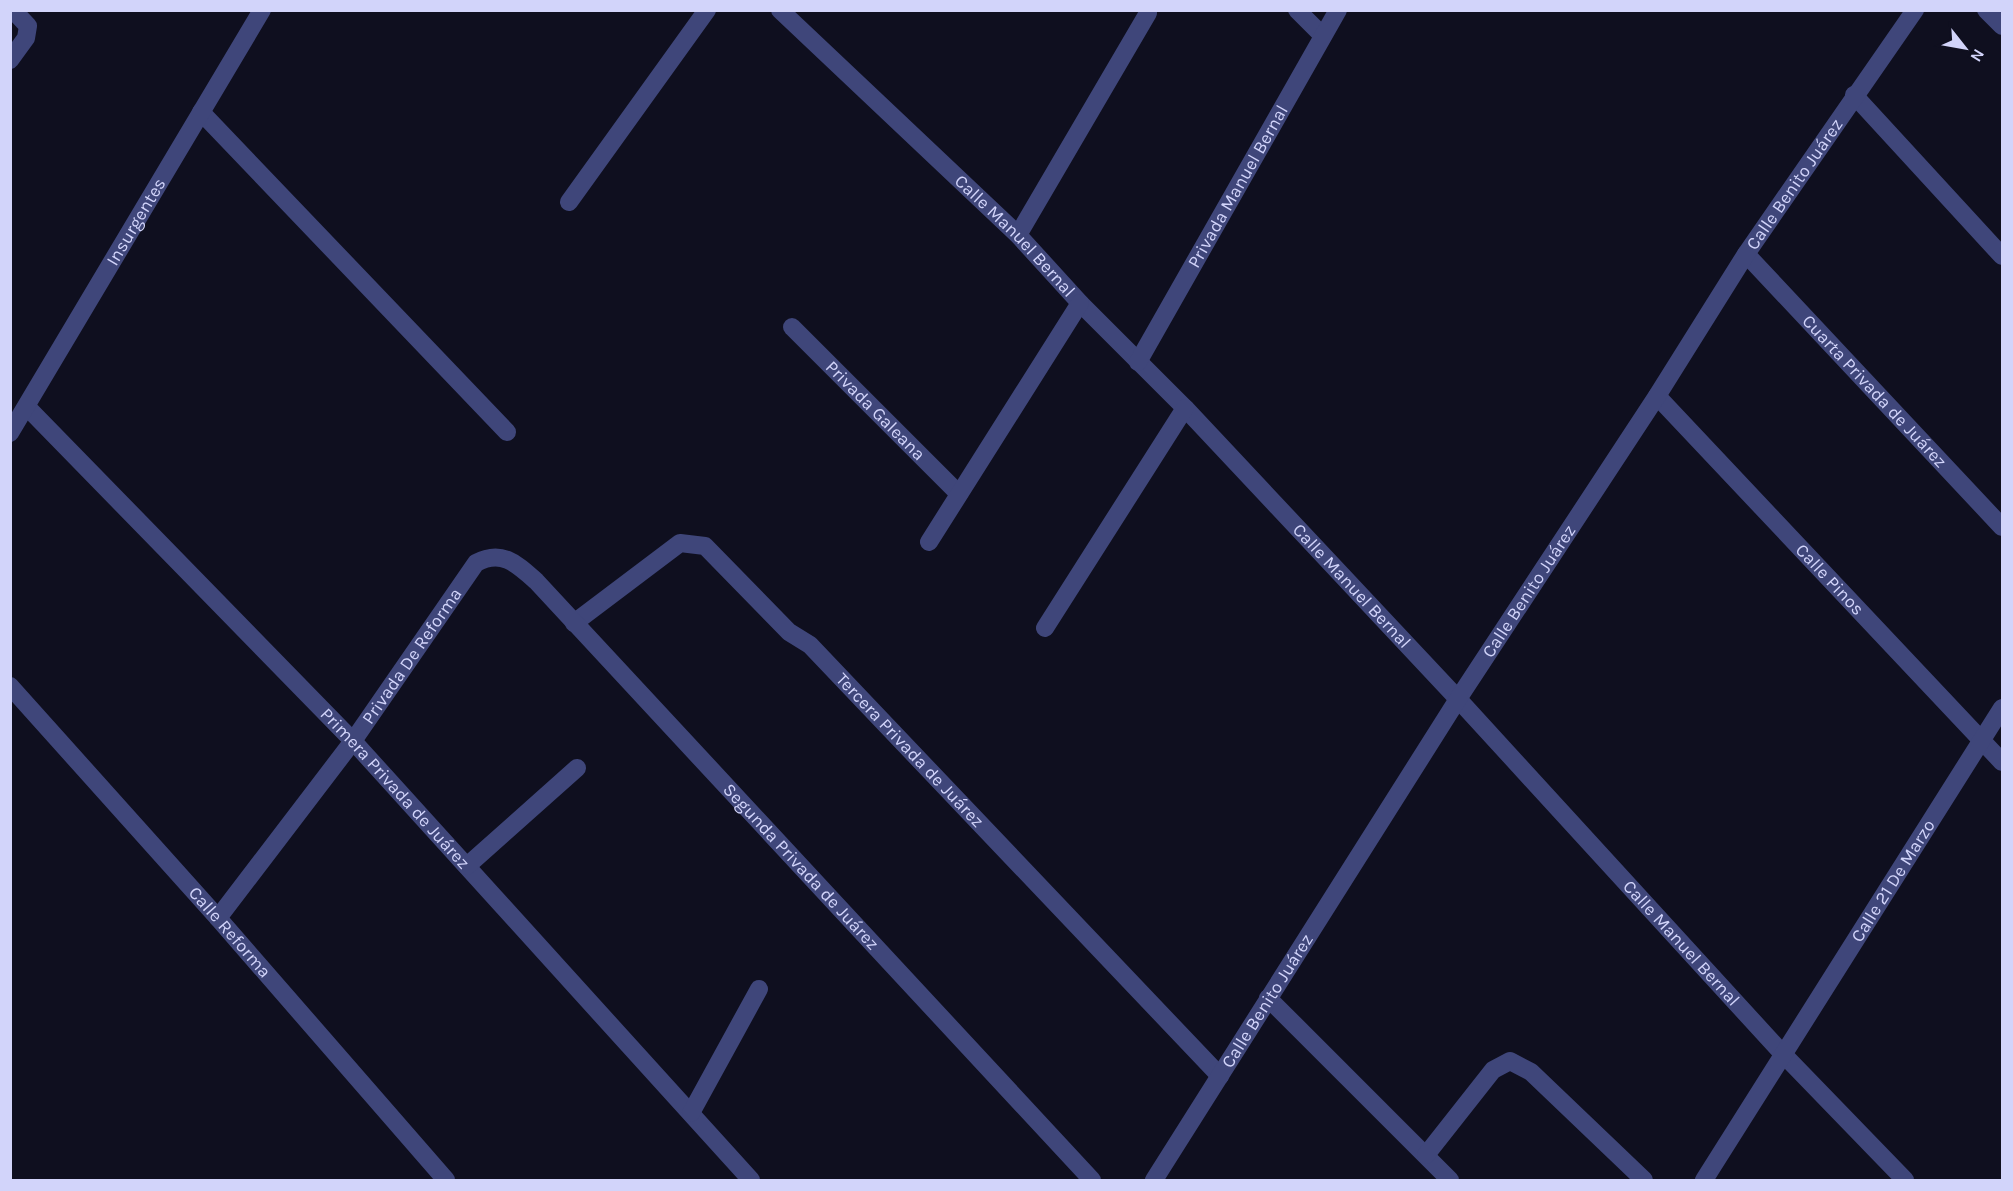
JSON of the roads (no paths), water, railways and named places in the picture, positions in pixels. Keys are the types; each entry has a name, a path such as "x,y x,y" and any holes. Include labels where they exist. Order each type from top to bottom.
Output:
{"street":[{"path":"10,60 26,38 28,26 13,10"},
{"name":"Insurgentes","path":"10,433 262,10"},
{"path":"569,202 707,10"},
{"path":"1297,10 1323,36"},
{"name":"Privada Manuel Bernal","path":"1138,362 1338,10"},
{"name":"Calle Benito Juárez","path":"1154,1180 1458,699 1657,396 1746,254 1915,10"},
{"path":"1986,10 2002,26"},
{"path":"1018,235 1148,13"},
{"name":"Calle Manuel Bernal","path":"788,14 1018,235 1080,303 1185,408 1458,699 1782,1053 1905,1180"},
{"path":"1854,95 2002,256"},
{"path":"201,112 507,432"},
{"name":"Cuarta Privada de Juárez","path":"1746,254 2002,527"},
{"path":"929,542 1080,303"},
{"name":"Privada Galeana","path":"792,327 959,495"},
{"name":"Calle Pinos","path":"1657,396 2002,762"},
{"name":"Primera Privada de Juárez","path":"27,407 352,741 751,1180"},
{"path":"1045,628 1185,408"},
{"name":"Tercera Privada de Juárez","path":"574,623 680,543 705,546 789,632 810,645 1220,1076"},
{"name":"Privada De Reforma","path":"218,918 352,741 476,563 489,556 506,558"},
{"name":"Segunda Privada de Juárez","path":"506,558 536,581 1092,1180"},
{"name":"Calle Reforma","path":"10,686 218,918 446,1180"},
{"name":"Calle 21 De Marzo","path":"1704,1180 1782,1053 2002,708"},
{"path":"467,866 577,768"},
{"path":"691,1113 759,989"},
{"path":"1268,998 1450,1180"},
{"path":"1426,1155 1494,1070 1510,1061 1531,1072 1644,1180"}]}
